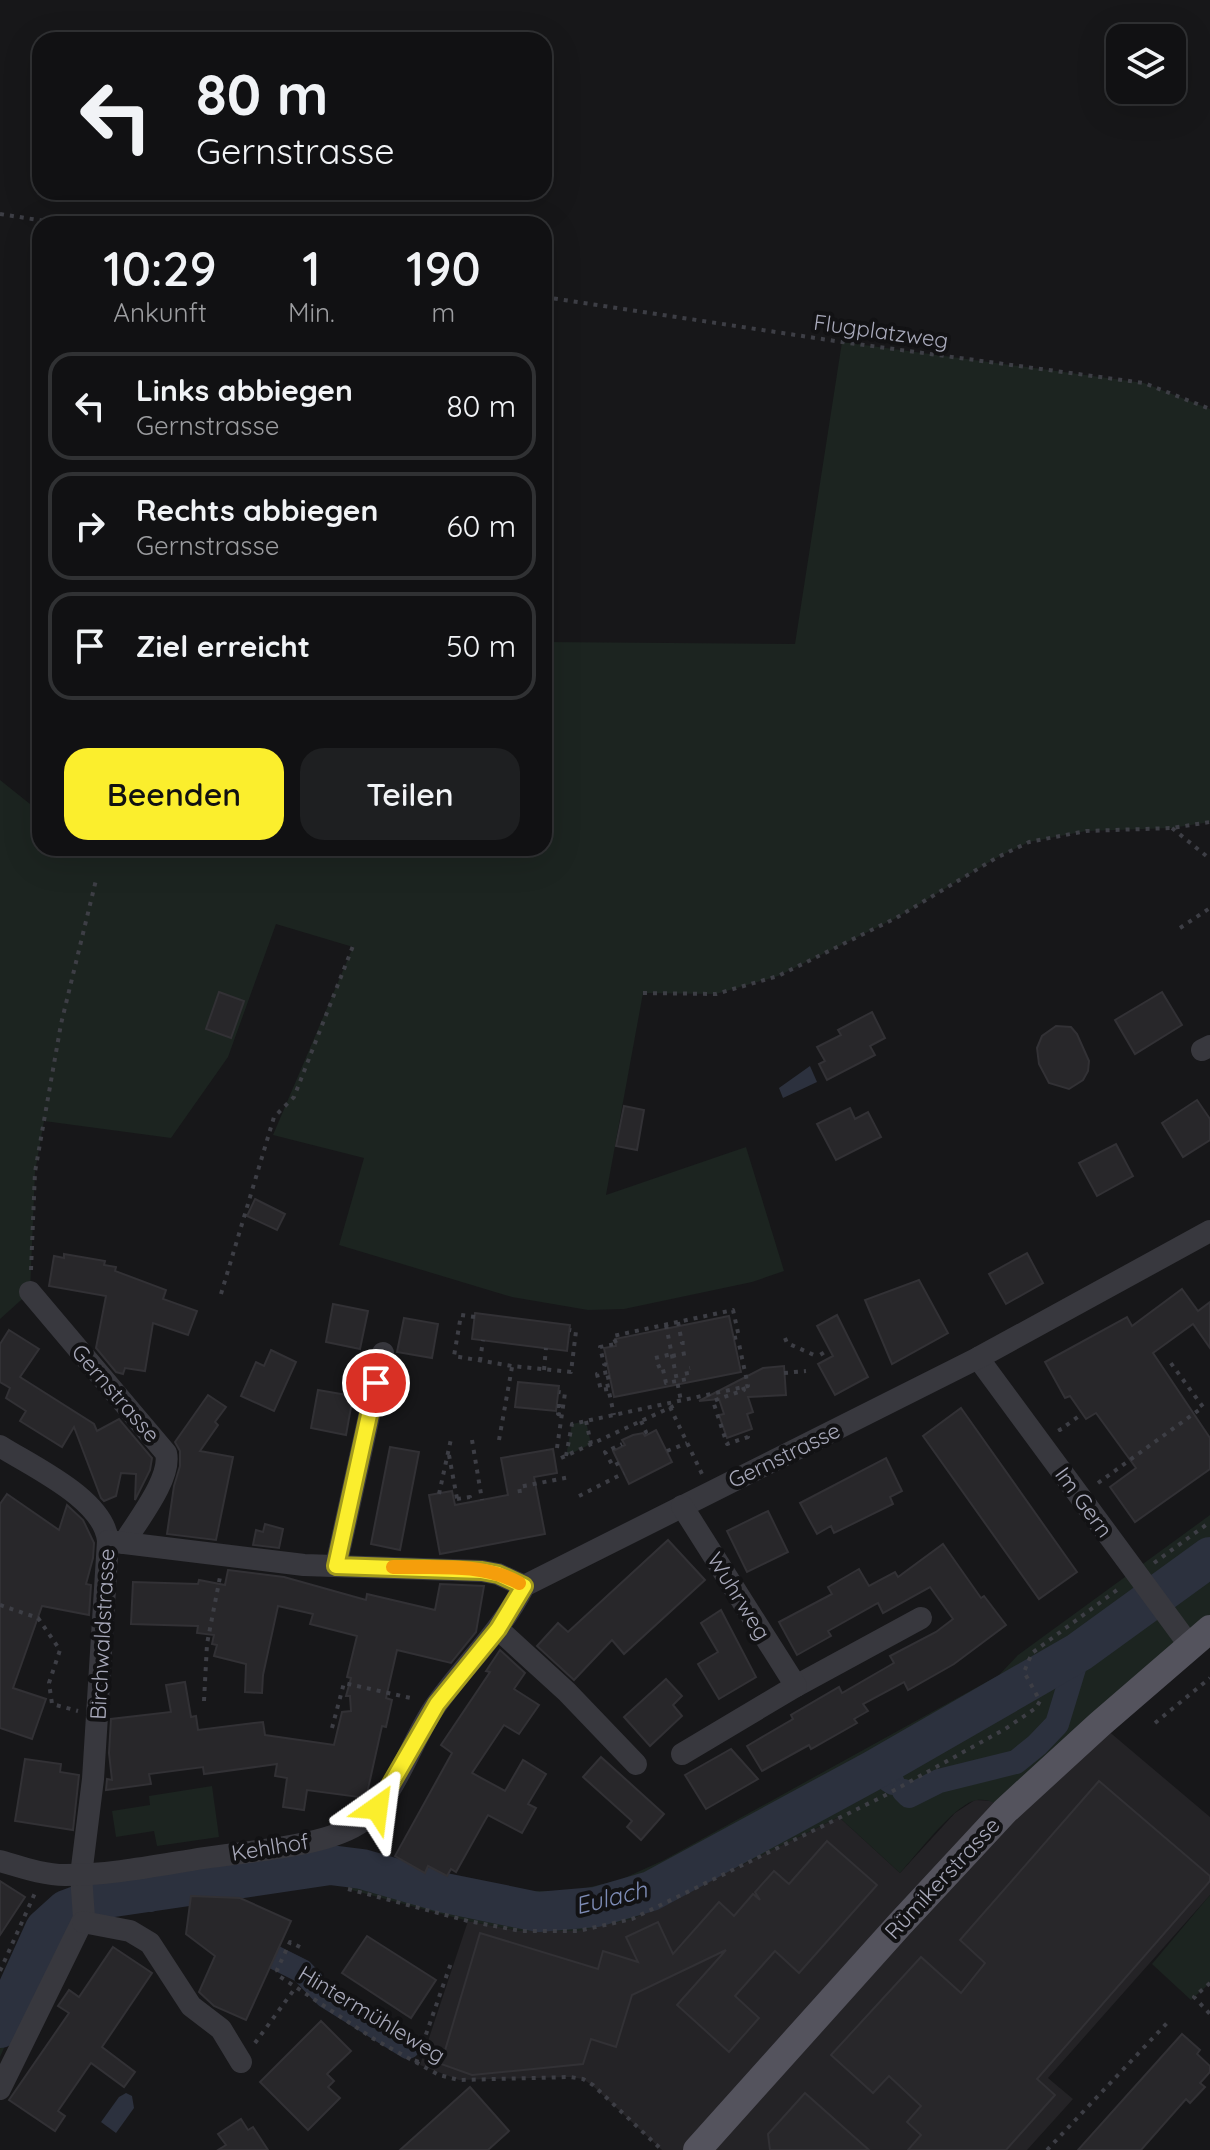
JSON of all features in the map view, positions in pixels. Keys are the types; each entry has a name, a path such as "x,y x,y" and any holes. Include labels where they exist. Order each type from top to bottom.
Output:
{"main road":[{"name":"Rümikerstrasse","path":"697,2150 1005,1811 1200,1637"}],"street":[{"name":"Gernstrasse","path":"524,1586 978,1358 1210,1231"},
{"name":"Gernstrasse","path":"30,1292 166,1453 165,1476 116,1542"},
{"path":"336,1566 383,1353"},
{"name":"Im Gern","path":"978,1358 1161,1607 1200,1637"},
{"name":"Birchwaldstrasse","path":"0,1446 87,1503 116,1542 82,1882 84,1918"},
{"name":"Wuhrweg","path":"682,1506 796,1686"},
{"path":"116,1542 304,1565 482,1571 498,1574 524,1586"},
{"name":"Kehlhof","path":"0,1861 82,1882 312,1841 350,1829 370,1816 384,1798 421,1728 498,1629 524,1586"},
{"path":"682,1754 796,1686 921,1618"},
{"path":"498,1629 567,1692 636,1764"},
{"path":"0,2089 84,1918 130,1931 150,1943 191,2006 221,2029 241,2062"}],"path":[{"path":"0,214 32,219"},
{"name":"Flugplatzweg","path":"552,298 826,340 1144,383 1210,409"},
{"path":"643,993 716,994 778,976 896,918 996,858 1029,842 1086,831 1172,828 1210,822"},
{"path":"1172,828 1210,859"},
{"path":"30,1292 35,1172 61,1024 96,880"},
{"path":"1180,928 1210,908"},
{"path":"221,1294 274,1117 294,1097 353,946"},
{"path":"607,1365 604,1364 600,1347 615,1344 613,1336 733,1310 739,1337 734,1338"},
{"path":"475,1317 461,1315 454,1356 571,1372 576,1331 570,1330"},
{"path":"678,1322 682,1343 685,1343"},
{"path":"666,1325 684,1400"},
{"path":"785,1338 787,1343 814,1355"},
{"path":"480,1361 483,1340"},
{"path":"684,1400 564,1457 572,1424 748,1386 739,1344 735,1345"},
{"path":"544,1370 546,1348"},
{"path":"821,1352 826,1360"},
{"path":"655,1358 687,1353"},
{"path":"1080,1496 1203,1407 1170,1362"},
{"path":"657,1367 662,1365 666,1383 688,1379 686,1369 690,1368"},
{"path":"499,1440 512,1366"},
{"path":"784,1373 806,1371"},
{"path":"608,1389 601,1390 597,1374 609,1374 606,1378 614,1415"},
{"path":"743,1387 744,1390 713,1401 727,1444 748,1437 746,1432"},
{"path":"557,1448 565,1393 559,1392"},
{"path":"557,1406 560,1406 558,1414 562,1415"},
{"path":"670,1407 696,1460"},
{"path":"1051,1418 1060,1430 1079,1416"},
{"path":"586,1421 591,1444"},
{"path":"641,1421 644,1433"},
{"path":"616,1433 623,1443 605,1452 613,1466 619,1463"},
{"path":"439,1494 451,1439"},
{"path":"472,1440 482,1500"},
{"path":"731,1442 734,1451"},
{"path":"667,1451 687,1443"},
{"path":"449,1452 458,1502 470,1497 470,1502"},
{"path":"579,1496 624,1473"},
{"path":"520,1493 519,1487 570,1477"},
{"path":"348,1889 468,1921 521,1931 578,1931 632,1919 882,1797 984,1742 1036,1708 1040,1701 1024,1672 1032,1653 1141,1580 1210,1522"},
{"path":"204,1701 207,1644 224,1555"},
{"path":"0,1605 38,1618 60,1650 49,1683 52,1704 70,1711 97,1713"},
{"path":"1155,1723 1210,1678"},
{"path":"332,1728 344,1683 437,1704"},
{"path":"0,1971 46,1873"},
{"name":"Hintermühleweg","path":"300,1947 290,1942 278,1968 279,1976 416,2063 439,2075 459,2080 583,2079 662,2150"},
{"path":"416,2063 452,1960"},
{"path":"1210,1983 1194,1997 1210,2014"},
{"path":"241,2062 296,1987"},
{"path":"1047,2150 1167,2023"}],"shaded area":[{"path":"842,342 1144,383 1210,409 1210,822 1172,828 1086,831 1029,842 996,858 896,918 778,976 716,994 643,993 606,1195 746,1147 784,1271 752,1282 624,1309 588,1310 512,1297 339,1245 364,1158 273,1135 353,947 276,924 228,1057 171,1138 44,1121 35,1172 30,1292 0,1319 0,780 32,806 32,856 552,856 552,642 795,644"},
{"path":"586,1421 591,1444 566,1456 572,1424"},
{"path":"1210,1515 1210,1629 1005,1811 986,1800 968,1803 947,1820 900,1873 839,1817 632,1919 578,1931 521,1931 468,1921 348,1889 348,1877 84,1914 58,1932 50,1944 0,2057 0,2009 42,1921 58,1904 82,1889 350,1855 447,1880 522,1891 573,1891 620,1880 664,1860 999,1675 1018,1655"},
{"path":"1100,1724 1210,1817 1210,1895 1048,2078 1073,2099 1027,2150 662,2150 583,2079 459,2080 420,2065 468,1921 521,1931 632,1919 839,1817 900,1873 955,1813 975,1800 993,1801 1005,1811"},
{"path":"212,1786 219,1837 157,1846 154,1831 116,1837 112,1811 150,1805 149,1796"},
{"path":"1210,1895 1210,1983 1191,2000 1152,1964"}],"water":[{"path":"810,1066 817,1082 783,1098 779,1088"},
{"path":"126,2093 132,2096 134,2108 116,2133 101,2122 119,2097"}],"building":[{"path":"219,992 244,1001 231,1038 206,1029"},
{"path":"1162,992 1182,1025 1135,1054 1115,1020"},
{"path":"872,1012 885,1038 870,1046 875,1055 827,1080 819,1064 825,1061 817,1047 841,1035 838,1030"},
{"path":"1056,1026 1071,1027 1089,1061 1083,1080 1069,1089 1049,1083 1039,1064 1037,1048 1042,1036"},
{"path":"1197,1100 1210,1119 1210,1140 1183,1157 1162,1123"},
{"path":"624,1106 644,1110 637,1150 616,1146"},
{"path":"850,1108 855,1119 868,1112 881,1137 836,1160 817,1124"},
{"path":"1116,1144 1133,1176 1097,1196 1079,1163"},
{"path":"255,1199 285,1214 277,1230 247,1216"},
{"path":"1027,1253 1043,1283 1006,1304 989,1274"},
{"path":"64,1254 105,1261 104,1265 116,1267 115,1271 166,1290 163,1299 197,1311 188,1335 153,1323 145,1371 125,1368 123,1374 116,1372 96,1348 106,1296 49,1286 54,1256 64,1258"},
{"path":"919,1280 948,1333 892,1364 865,1300"},
{"path":"1182,1289 1198,1311 1210,1302 1210,1348 1193,1324 1153,1353 1210,1438 1210,1469 1135,1522 1110,1487 1136,1468 1096,1413 1086,1419 1070,1396 1065,1398 1045,1362 1127,1317 1132,1326"},
{"path":"333,1304 368,1311 360,1349 326,1342"},
{"path":"475,1313 570,1325 567,1351 472,1339"},
{"path":"837,1315 868,1377 835,1395 818,1364 833,1356 817,1326"},
{"path":"729,1316 741,1372 614,1397 604,1348 616,1346 615,1339"},
{"path":"404,1318 438,1324 432,1358 397,1352"},
{"path":"9,1330 39,1349 20,1377 94,1424 97,1431 119,1419 152,1458 150,1470 135,1500 136,1474 121,1473 116,1496 104,1501 101,1498 74,1427 62,1447 20,1421 26,1411 6,1398 10,1388 0,1382 0,1344"},
{"path":"271,1350 296,1362 274,1411 241,1396 256,1362 264,1366"},
{"path":"784,1366 786,1395 748,1397 753,1412 747,1414 752,1429 727,1438 719,1415 724,1414 719,1399 699,1401 763,1368"},
{"path":"518,1382 559,1386 556,1411 515,1407"},
{"path":"318,1390 353,1396 346,1435 311,1428"},
{"path":"208,1395 226,1407 200,1451 233,1457 216,1540 167,1534 180,1466 180,1451 175,1442"},
{"path":"961,1408 1077,1572 1039,1599 923,1436"},
{"path":"656,1430 672,1462 629,1484 613,1451 625,1445 622,1440 643,1433 645,1436"},
{"path":"390,1447 419,1452 400,1550 371,1544"},
{"path":"553,1449 557,1473 534,1477 545,1534 440,1554 429,1495 452,1491 455,1505 508,1495 501,1458"},
{"path":"886,1458 902,1491 890,1497 893,1504 834,1533 831,1526 817,1534 800,1503"},
{"path":"7,1494 59,1530 67,1505 83,1520 94,1543 86,1584 91,1585 89,1615 42,1606 13,1688 46,1699 32,1739 0,1728 0,1504"},
{"path":"768,1511 788,1552 747,1572 727,1531"},
{"path":"265,1524 283,1529 279,1548 253,1545 256,1530 263,1532"},
{"path":"668,1540 705,1580 624,1654 612,1640 574,1680 537,1646 558,1623 568,1632"},
{"path":"943,1544 981,1598 984,1596 1006,1625 954,1664 908,1690 904,1682 863,1704 868,1711 854,1719 857,1723 811,1749 809,1745 762,1771 747,1746 839,1687 842,1693 894,1663 890,1656 936,1632 953,1619 930,1587 883,1613 878,1603 828,1631 831,1636 797,1655 779,1622 832,1594 828,1587 859,1569 869,1586 895,1572 898,1577"},
{"path":"228,1570 284,1577 366,1600 367,1594 435,1610 440,1584 484,1586 476,1632 451,1663 397,1650 386,1698 392,1700 386,1727 382,1726 366,1798 307,1790 304,1810 283,1807 287,1778 275,1776 277,1764 204,1774 203,1767 149,1774 151,1784 106,1790 107,1779 112,1780 109,1753 111,1719 171,1712 166,1685 185,1682 191,1717 196,1716 198,1730 263,1722 265,1735 334,1745 342,1712 351,1711 350,1696 346,1696 351,1678 347,1677 357,1636 310,1624 313,1614 278,1606 262,1693 245,1692 246,1664 214,1656 217,1645 212,1644 214,1635 197,1633 198,1626 131,1624 133,1582 198,1584 199,1580 225,1585"},
{"path":"721,1610 756,1677 719,1699 698,1664 718,1652 701,1623"},
{"path":"500,1650 525,1673 514,1689 539,1705 519,1734 504,1725 472,1773 505,1791 523,1760 546,1774 528,1804 536,1808 522,1833 488,1815 456,1872 451,1869 447,1876 428,1866 425,1873 395,1856 452,1753 441,1745 490,1672 486,1671"},
{"path":"666,1679 682,1696 673,1705 682,1716 650,1746 624,1717"},
{"path":"731,1749 758,1779 706,1809 685,1775"},
{"path":"601,1757 664,1814 641,1840 627,1827 632,1821 583,1777"},
{"path":"25,1759 61,1764 60,1772 79,1775 73,1830 15,1821"},
{"path":"1099,1781 1210,1876 1210,1881 1037,2079 1055,2095 1006,2150 908,2150 921,2135 907,2122 921,2106 889,2076 873,2093 831,2055 921,1957 961,1993 985,1963 960,1940"},
{"path":"827,1841 877,1885 799,1973 775,1951 735,1996 759,2018 729,2052 677,2005 726,1950 632,1995 616,2047 591,2039 583,2064 472,2075 441,2064 480,1933 598,1969 603,1951 638,1962 626,1937 658,1922 673,1954 719,1902 734,1916 753,1894 760,1900 755,1892 774,1871 789,1884"},
{"path":"0,1881 25,1897 0,1935"},
{"path":"191,1896 240,1898 291,1921 246,2020 214,2006 199,1992 215,1956 186,1934"},
{"path":"367,1936 436,1980 411,2018 342,1973"},
{"path":"113,1947 152,1973 102,2047 135,2072 124,2087 91,2063 58,2111 65,2116 55,2131 9,2100 69,2013 58,2006 69,1990 79,1997"},
{"path":"321,2021 351,2051 327,2074 334,2081 328,2087 340,2098 308,2130 260,2082"},
{"path":"1182,2034 1200,2050 1197,2054 1210,2066 1210,2072 1200,2083 1205,2087 1190,2103 1186,2099 1141,2150 1078,2150"},
{"path":"470,2087 509,2131 488,2150 400,2150"},
{"path":"805,2093 869,2150 770,2150 768,2134"},
{"path":"241,2119 248,2130 253,2127 268,2150 218,2150 226,2145 218,2134"}],"waterway":[{"name":"Eulach","path":"0,2028 45,1929 66,1910 93,1900 330,1865 362,1869 445,1893 538,1912 596,1907 651,1891 874,1770 1079,1652 1210,1557"},
{"path":"904,1791 909,1796 939,1781 1016,1762 1057,1724 1079,1652"},
{"path":"874,1770 893,1783"},
{"path":"139,1893 150,1900"},
{"path":"274,1957 302,1971 326,1996 408,2047"}],"slow traffic":[{"path":"393,1567 482,1571 519,1583"}],"route":[{"path":"376,1383 336,1566 482,1571 512,1579 524,1586 498,1629 421,1728 377,1808"}]}
